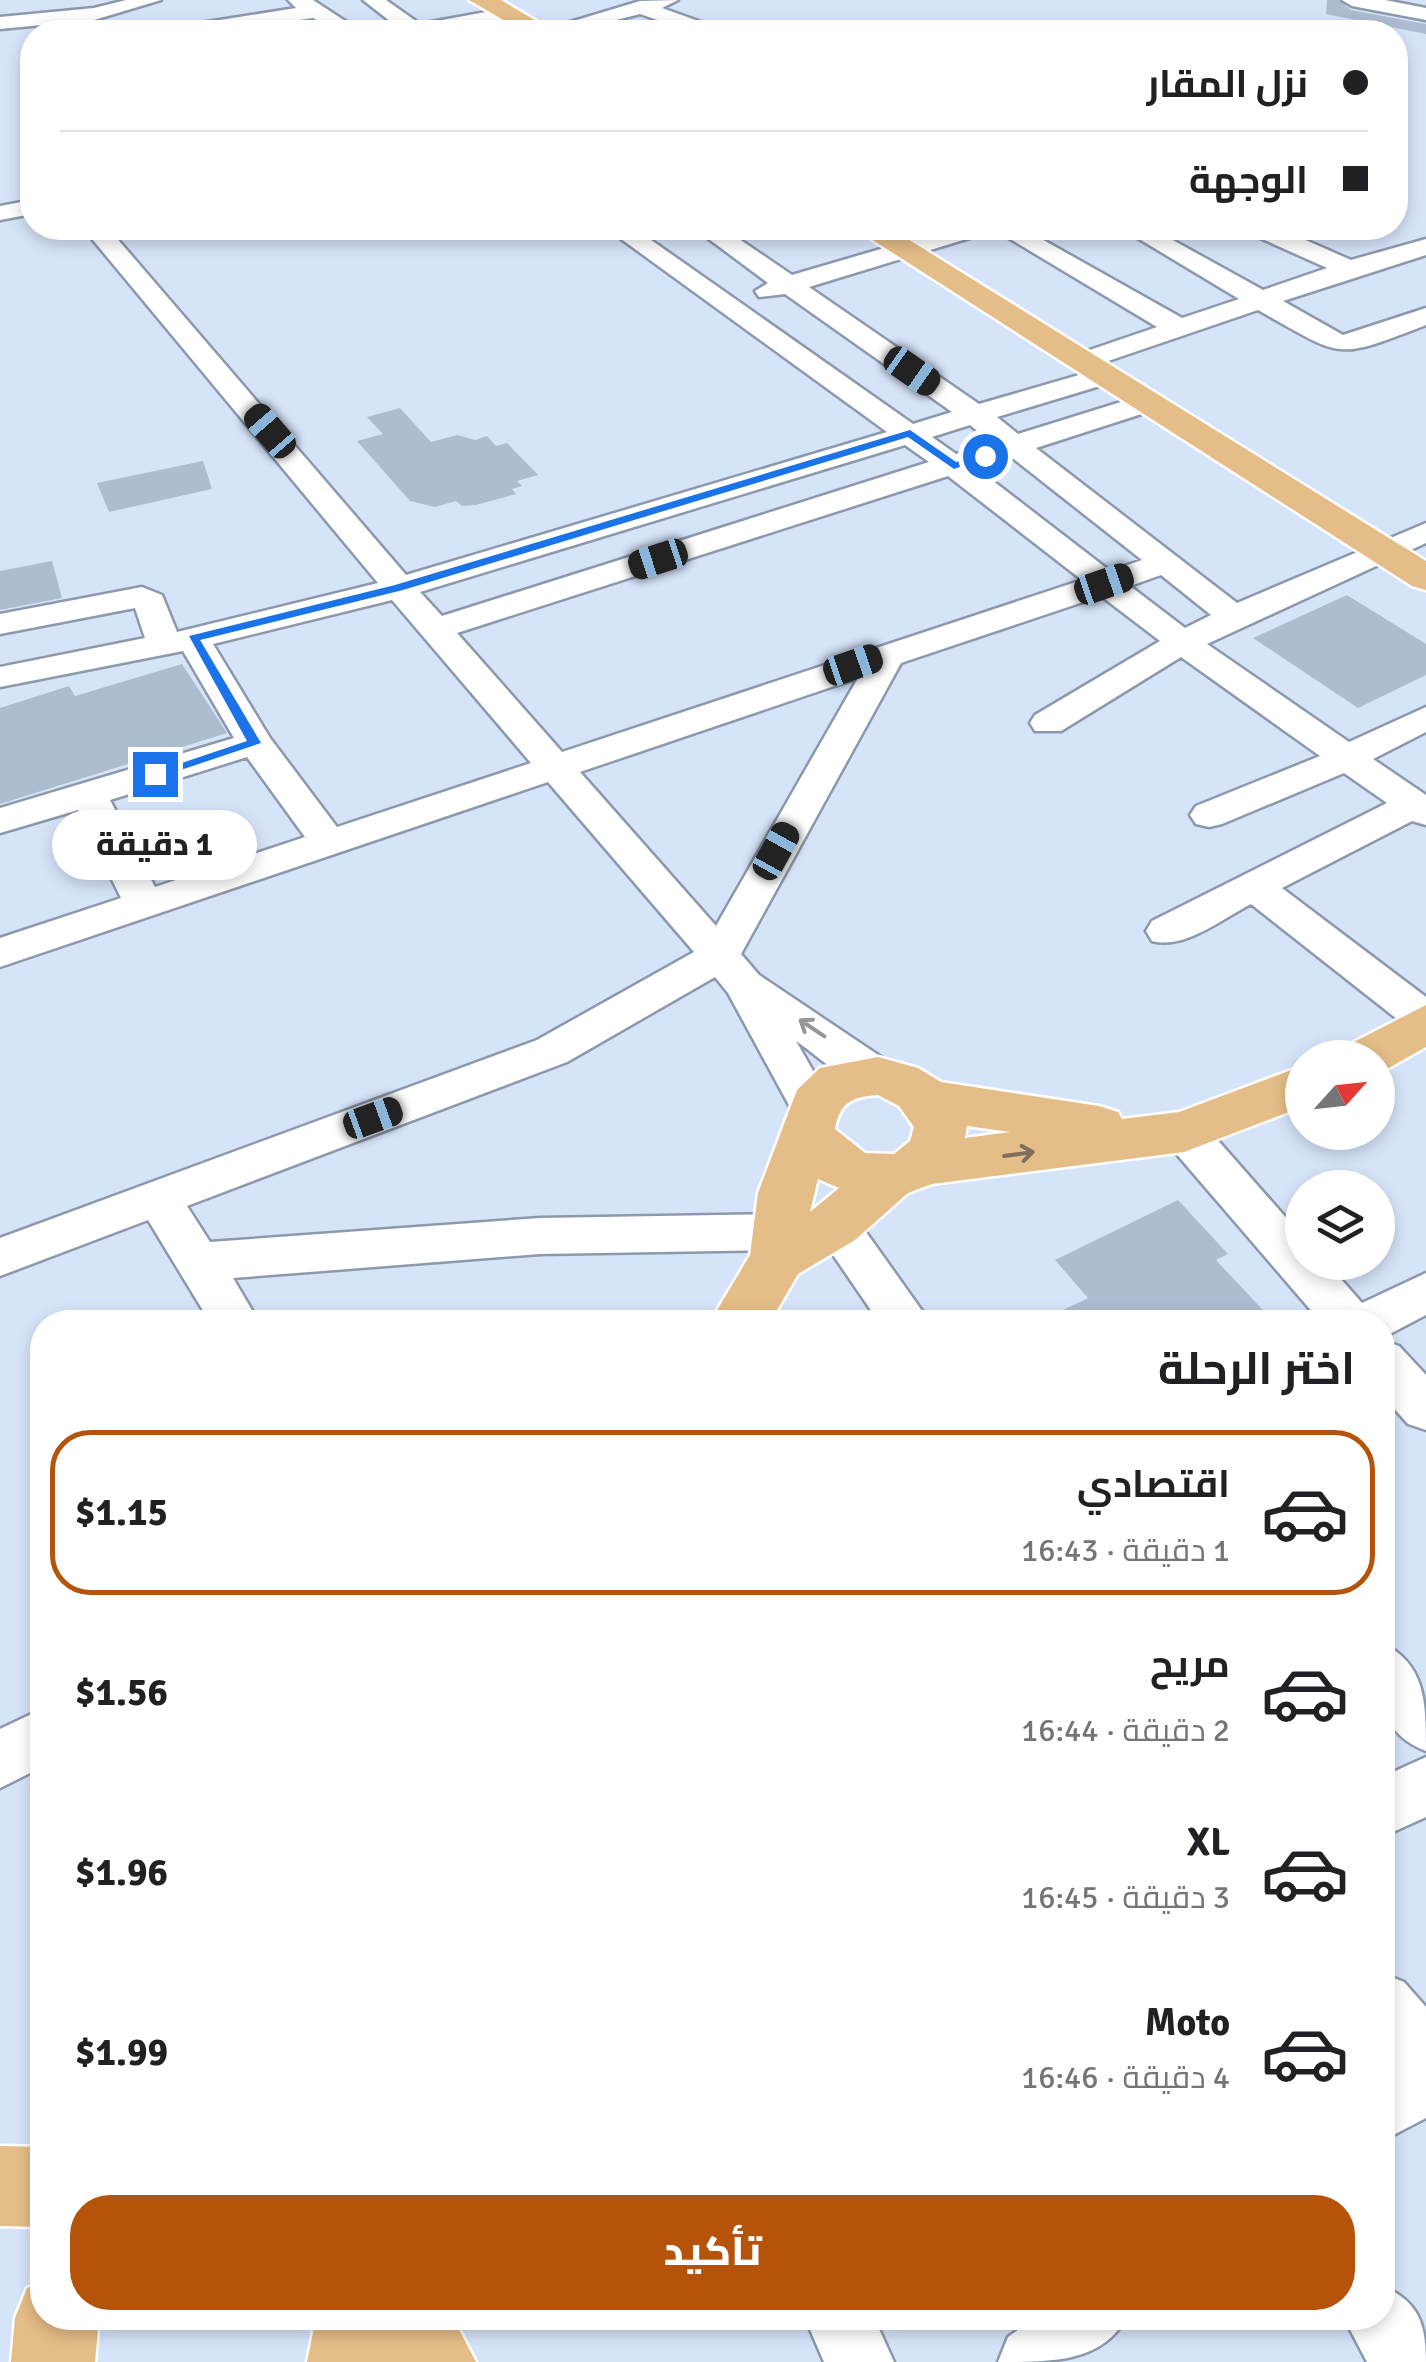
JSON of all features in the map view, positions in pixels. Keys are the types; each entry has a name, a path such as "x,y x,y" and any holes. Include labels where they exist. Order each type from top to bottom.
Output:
{"main road":[{"path":"482,0 520,20"},
{"path":"888,240 1426,578"},
{"path":"1395,1040 1426,1021"},
{"path":"745,1310 777,1245 791,1173 809,1119 837,1082 878,1076 915,1088 929,1100 941,1127 940,1141 835,1224 777,1245"},
{"path":"809,1119 814,1147 846,1172 906,1170 1173,1133 1285,1092"},
{"path":"929,1100 1173,1133"},
{"path":"0,2186 30,2187"},
{"path":"53,2362 56,2330"},
{"path":"349,2362 356,2330"},
{"path":"411,2330 434,2362"}],"street":[{"path":"24,20 94,14 151,0"},
{"path":"373,0 398,20"},
{"path":"589,20 668,0"},
{"path":"1352,0 1426,14"},
{"path":"238,20 307,5 331,20"},
{"path":"640,6 679,20"},
{"path":"94,14 100,20"},
{"path":"476,20 508,14"},
{"path":"105,240 399,588 731,970 809,1119"},
{"path":"636,240 727,301 954,466 1182,642 1420,809"},
{"path":"724,240 974,414 1234,617"},
{"path":"727,301 938,240"},
{"path":"1025,240 1179,328"},
{"path":"1155,240 1345,344 1426,316"},
{"path":"1285,240 1350,269"},
{"path":"0,677 179,642 399,588 910,434 1092,369 1179,328 1261,298 1426,247"},
{"path":"436,628 1147,403"},
{"path":"1048,723 1110,681 1182,642 1426,532"},
{"path":"0,953 890,652 1166,563"},
{"path":"0,624 142,597 150,602 328,843"},
{"path":"0,1257 552,1051 731,970 890,652"},
{"path":"1209,815 1344,759 1426,718"},
{"path":"0,821 254,743"},
{"path":"89,794 144,905"},
{"path":"1166,931 1420,809"},
{"path":"1254,887 1426,1021"},
{"path":"731,970 878,1076"},
{"path":"1173,1133 1338,1310"},
{"path":"158,1198 229,1310"},
{"path":"835,1224 897,1310"},
{"path":"199,1262 540,1236 777,1245"},
{"path":"1392,1310 1426,1292"},
{"path":"1395,1374 1426,1409"},
{"path":"1395,1685 1426,1724"},
{"path":"0,1760 30,1744"},
{"path":"1395,1802 1426,1786"},
{"path":"1395,2019 1426,2056"},
{"path":"1395,2101 1426,2081"},
{"path":"845,2330 859,2362"},
{"path":"1386,2330 1408,2362"}],"building":[{"path":"1327,0 1338,0 1351,10 1405,20 1356,20 1326,14"},
{"path":"1408,21 1426,24 1426,34 1408,30"},
{"path":"400,408 431,442 457,435 475,440 487,436 496,446 507,443 538,475 517,481 522,486 512,489 516,494 476,505 462,506 456,501 435,507 410,501 357,441 383,434 367,417"},
{"path":"203,461 212,489 109,512 97,483"},
{"path":"52,561 62,598 0,610 0,571"},
{"path":"1347,595 1426,644 1426,675 1358,708 1253,638"},
{"path":"182,664 227,733 0,804 0,708 69,686 75,696"},
{"path":"1178,1200 1228,1254 1216,1260 1263,1310 1063,1310 1088,1298 1055,1260"}],"route":[{"path":"155,774 254,743 193,638 399,588 910,434 954,466 985,456"}]}
